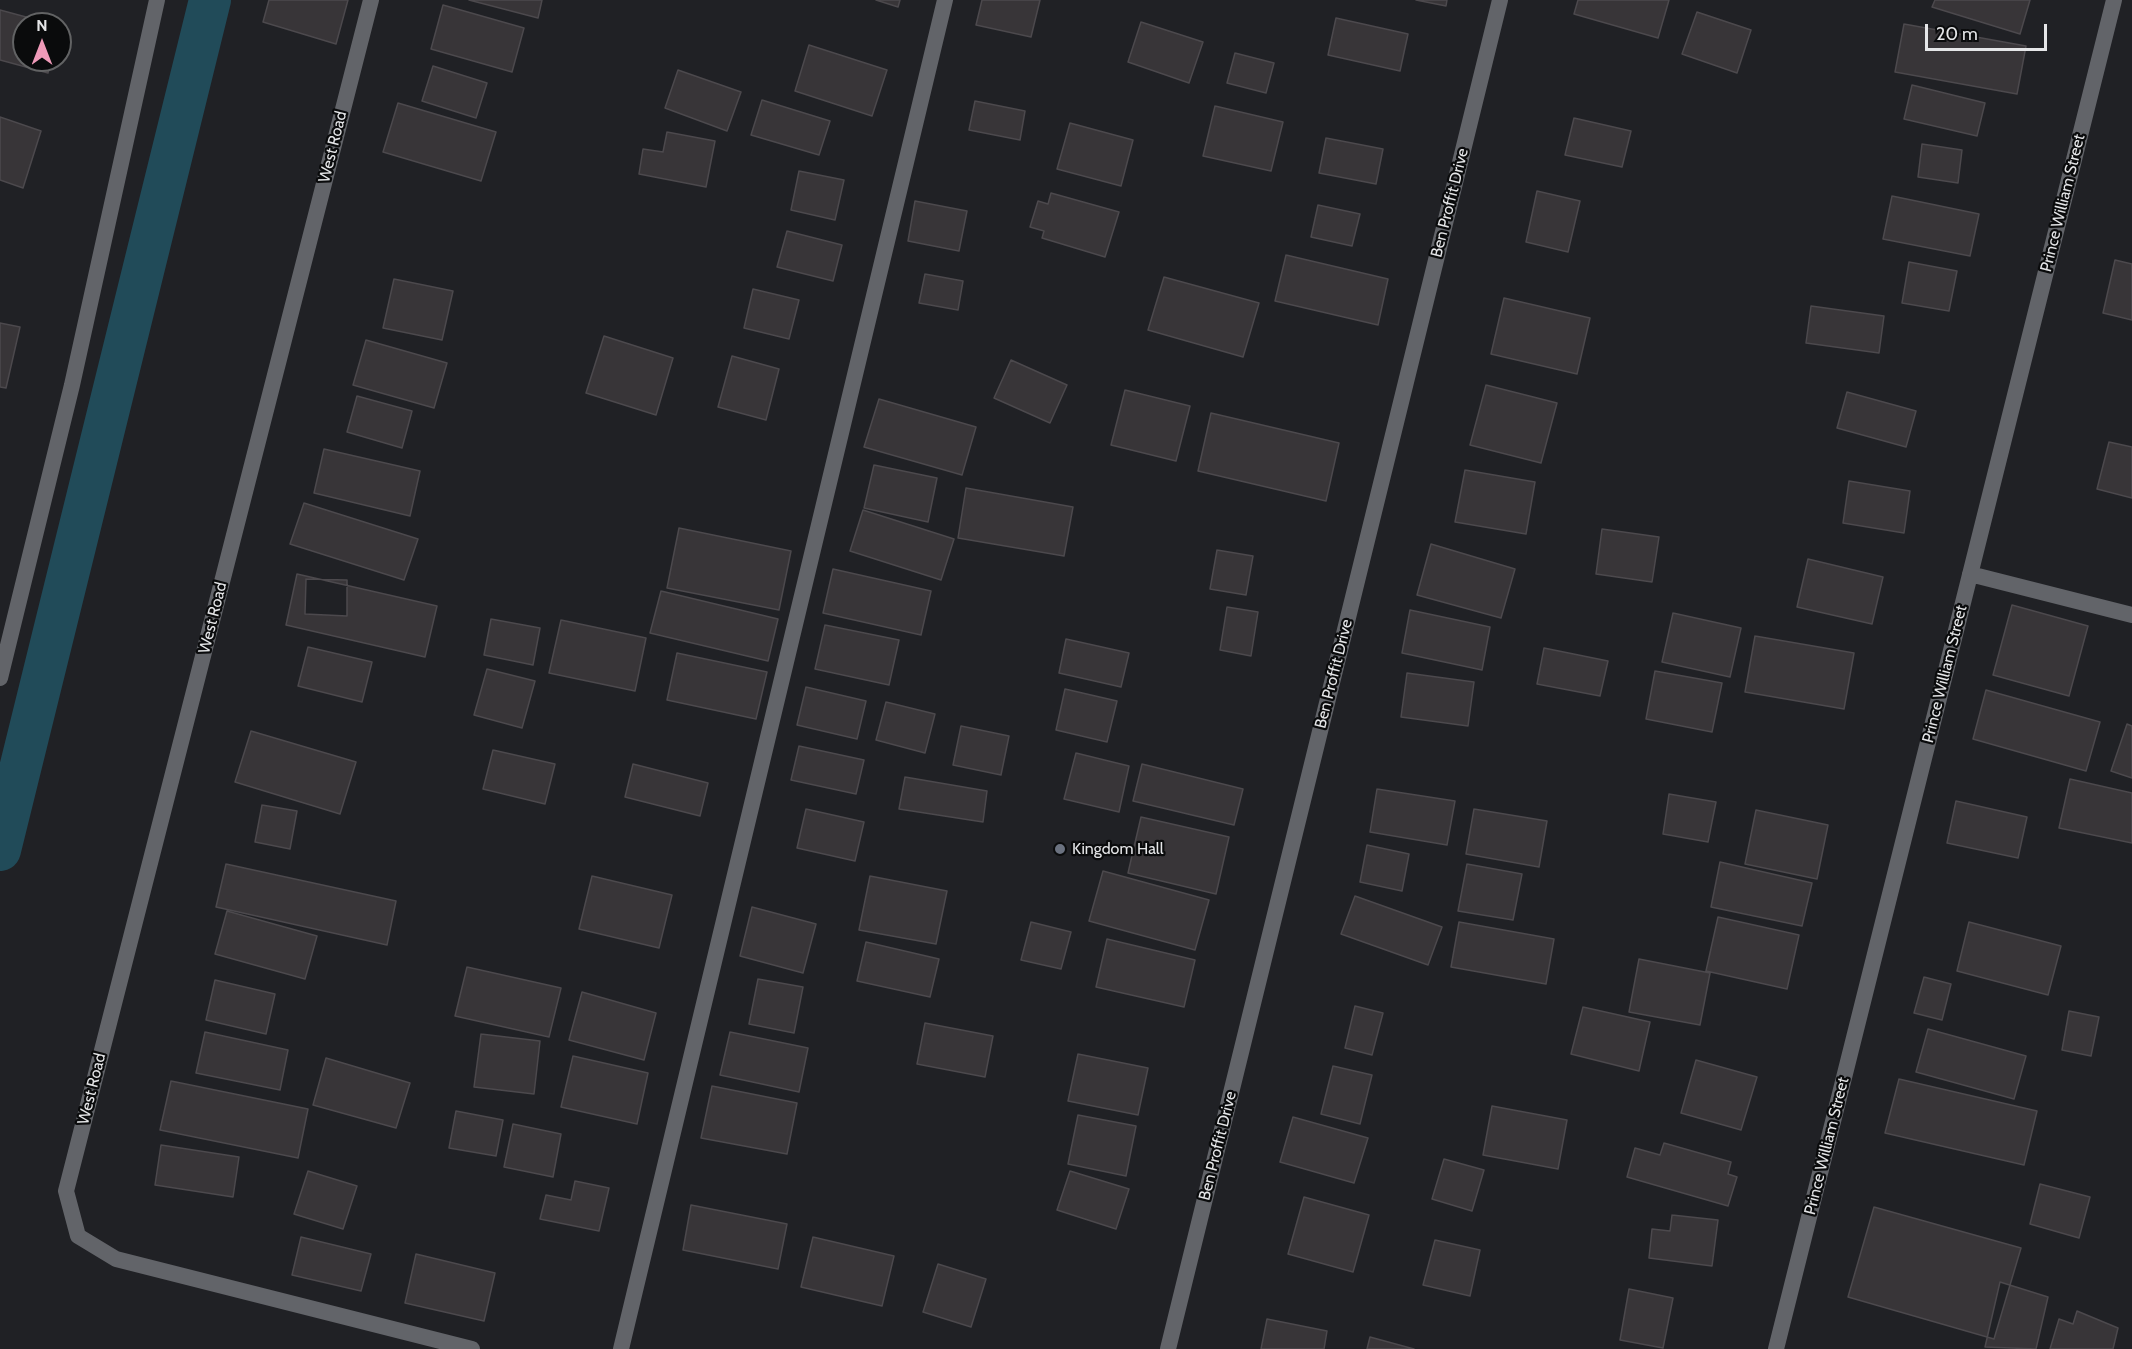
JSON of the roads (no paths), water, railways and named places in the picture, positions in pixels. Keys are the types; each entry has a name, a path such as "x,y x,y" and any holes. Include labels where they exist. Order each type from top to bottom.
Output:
{"street":[{"path":"0,678 72,385 157,0"},
{"name":"West Road","path":"371,0 66,1191 78,1236 117,1259 472,1349"},
{"path":"621,1349 945,0"},
{"name":"Ben Proffit Drive","path":"1168,1349 1500,0"},
{"name":"Prince William Street","path":"1776,1349 2114,0"},
{"path":"1970,574 2132,615"}],"waterway":[{"path":"0,850 210,0"}],"place":[{"name":"Kingdom Hall","path":"1060,849"}]}
